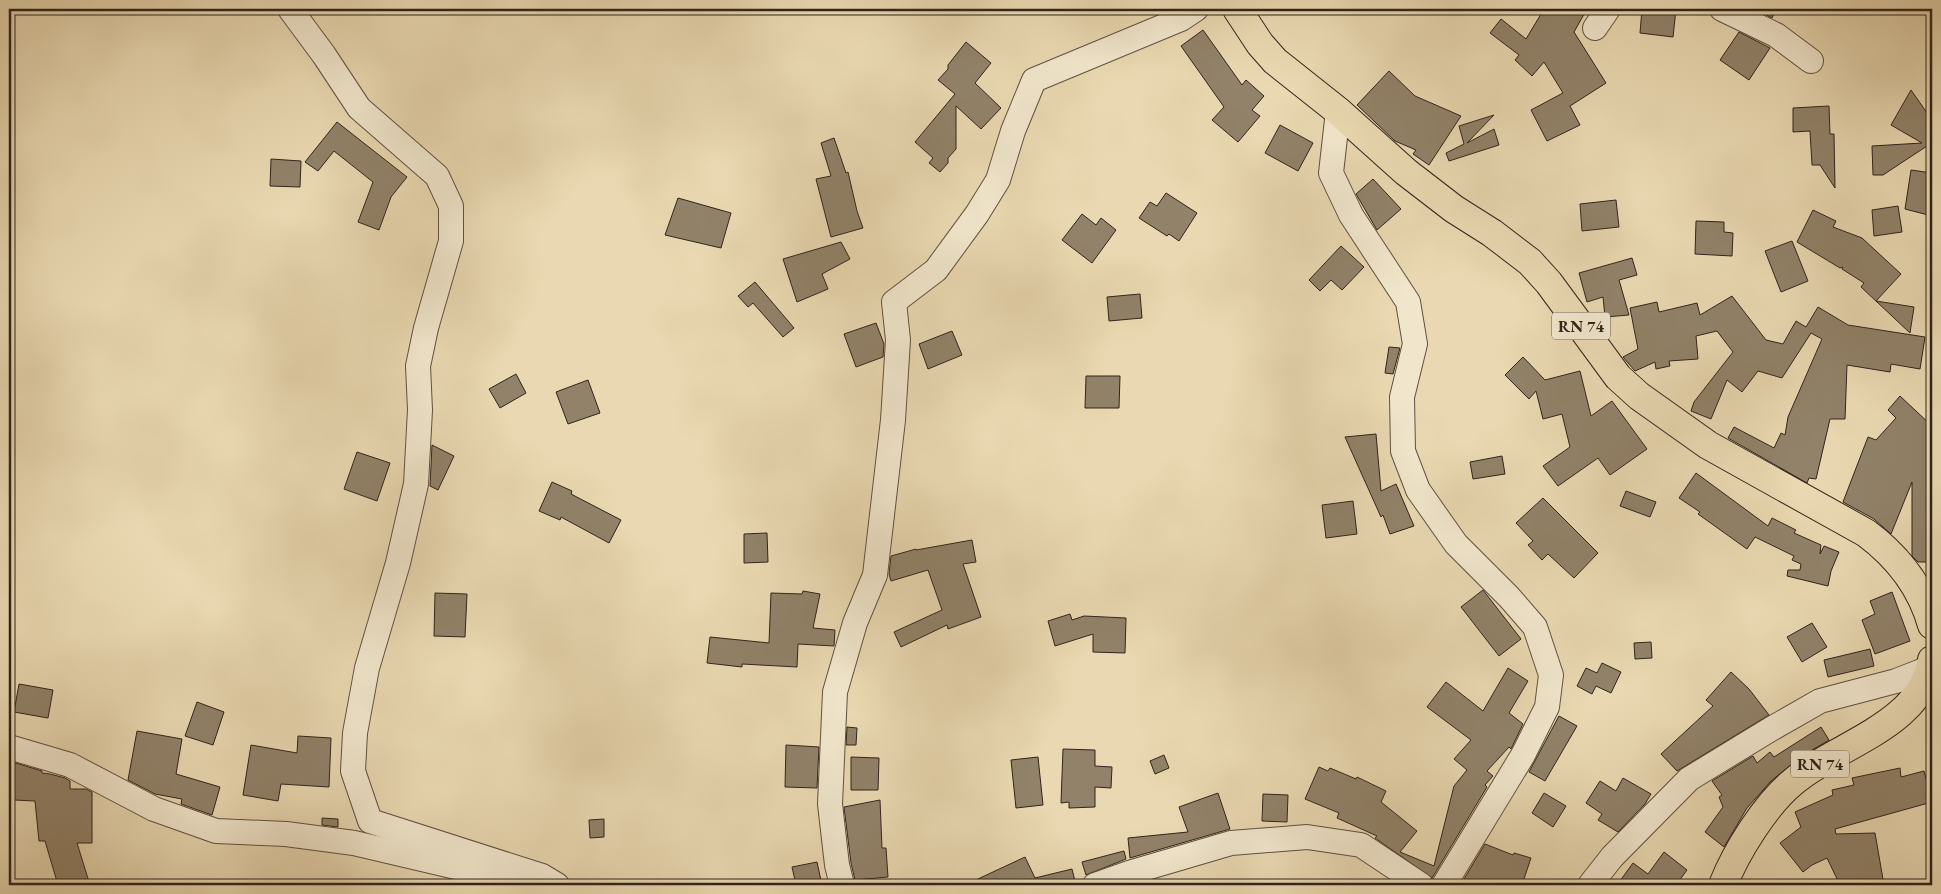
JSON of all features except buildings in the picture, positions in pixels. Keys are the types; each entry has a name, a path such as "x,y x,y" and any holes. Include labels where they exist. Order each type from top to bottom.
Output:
{"main road":[{"name":"RN 74","path":"1237,9 1256,39 1275,61 1338,111 1406,172 1454,209 1492,233 1530,262 1549,283 1618,377 1639,396 1708,445 1866,533 1886,548 1905,570 1920,592 1932,625"},
{"name":"RN 74","path":"1723,885 1738,851 1778,797 1792,782 1808,770 1893,720 1912,702 1924,685 1932,665"}],"street":[{"path":"290,9 324,54 359,108 437,176 450,206 450,241 426,328 418,366 420,410 416,484 398,563 367,668 355,733 353,771 370,821 542,876 557,885"},
{"path":"842,885 837,865 830,804 835,692 855,622 875,575 885,505 897,358 898,340 894,302 936,270 977,214 998,180 1013,131 1034,80 1181,19 1196,9"},
{"path":"1722,9 1776,35 1811,61"},
{"path":"1338,111 1331,173 1351,216 1408,302 1415,344 1402,397 1403,451 1406,459 1418,490 1456,544 1535,627 1551,674 1547,707 1524,755 1444,885"},
{"path":"1590,885 1612,857 1689,779 1771,728 1820,701 1896,680 1932,665"},
{"path":"9,747 70,765 154,809 216,831 286,834 354,843 486,874 510,885"},
{"path":"1095,885 1231,843 1307,837 1361,845 1392,877 1421,885"}]}
